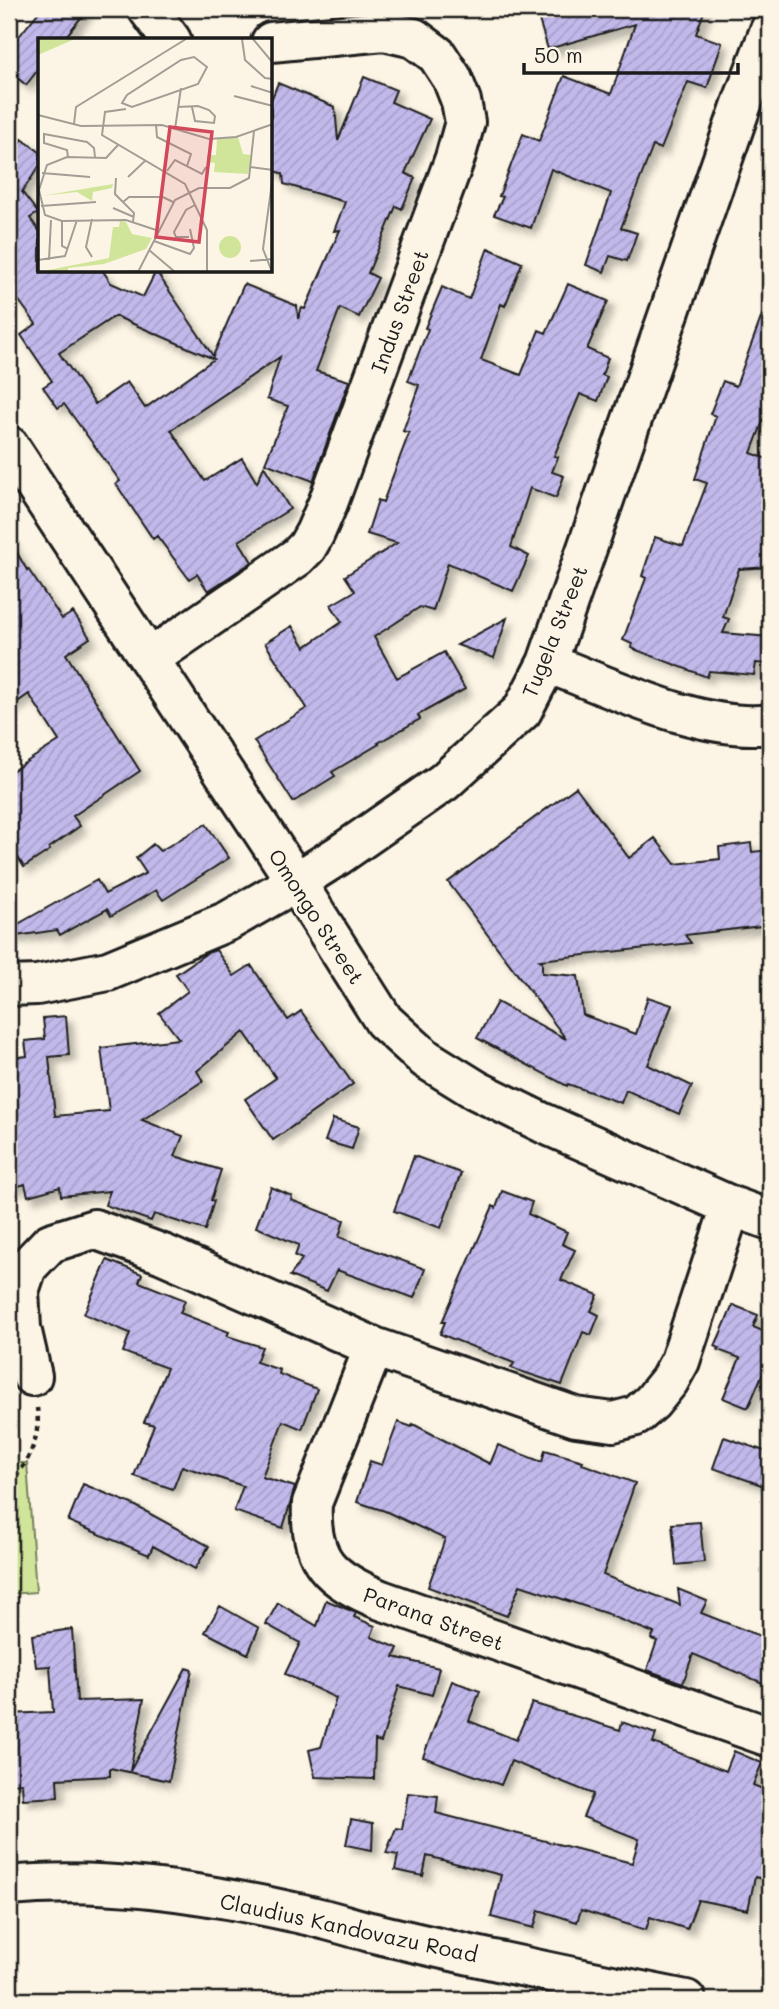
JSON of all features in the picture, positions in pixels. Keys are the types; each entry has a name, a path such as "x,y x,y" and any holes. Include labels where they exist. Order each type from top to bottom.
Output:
{"street":[{"path":"148,9 170,38"},
{"name":"Tugela Street","path":"9,986 37,985 108,971 228,921 340,855 444,782 522,711 547,663 757,106 770,30"},
{"name":"Indus Street","path":"149,659 297,557 307,547 328,503 455,159 465,122 461,101 452,78 436,55 414,38 384,31 273,42"},
{"name":"Omongo Street","path":"9,446 296,882 384,1021 426,1059 476,1090 543,1123 731,1206 770,1220"},
{"path":"547,663 661,707 712,722 750,726 770,724"},
{"path":"32,1376 20,1328 19,1291 27,1266 50,1243 94,1229 163,1254 374,1347 576,1418 613,1422 636,1416 652,1402 669,1381 680,1361 731,1206"},
{"name":"Parana Street","path":"374,1347 312,1503 311,1524 316,1547 328,1570 356,1590 381,1600 770,1737"},
{"name":"Claudius Kandovazu Road","path":"9,1886 83,1883 212,1896 294,1912 371,1932 676,1999"}],"path":[{"path":"9,1484 34,1448 38,1415 32,1376"},
{"path":"9,1477 16,1477"}],"green space":[{"path":"9,1463 27,1463 36,1592 9,1594"}],"building":[{"path":"41,9 88,9 65,38 38,38 38,70 26,85 9,71 9,49"},
{"path":"577,9 705,9 696,34 722,43 707,88 688,82 661,149 653,146 621,228 637,233 627,261 610,256 604,272 586,265 611,193 551,169 531,228 494,215 503,197 499,196 523,134 539,141 564,76 611,94 635,24 548,49 539,20"},
{"path":"364,77 396,90 391,102 430,119 405,173 415,178 402,209 396,206 368,273 378,278 359,317 340,308 316,371 349,381 313,481 265,463 288,406 267,399 280,357 171,430 205,481 242,458 257,483 264,466 290,509 239,541 252,562 208,591 197,574 189,579 157,536 153,539 116,484 120,481 64,404 58,408 43,387 52,381 21,335 36,324 9,287 9,158 22,139 38,151 38,168 22,192 38,213 30,218 38,229 38,273 104,273 111,283 143,297 157,273 213,356 244,284 297,306 298,319 302,308 305,309 340,230 334,231 345,202 284,184 283,174 273,170 273,95 278,83 335,107 338,141","holes":["115,316 214,359 145,408 127,382 95,404 59,353"]},
{"path":"488,248 522,263 505,306 501,304 481,360 521,375 539,330 546,333 568,284 608,301 587,349 608,358 602,375 607,377 598,401 580,394 554,456 558,457 552,472 564,476 556,498 530,488 511,547 529,556 513,591 448,563 433,611 420,607 374,637 397,678 444,652 465,689 418,715 420,719 332,772 335,776 293,802 254,741 307,708 265,643 292,626 305,647 342,622 331,605 355,591 345,576 397,543 367,534 378,500 383,502 409,433 403,431 419,385 408,381 442,287 469,299"},
{"path":"768,299 770,403 751,453 770,460 770,567 739,569 723,617 729,619 723,633 770,637 770,664 756,663 754,675 709,671 707,677 631,648 632,644 623,640 646,578 642,576 655,537 683,546 707,483 695,479 716,416 710,414 723,381 736,386"},
{"path":"9,539 27,570 62,619 73,612 90,638 66,654 140,771 73,816 80,826 24,867 9,843 9,773 59,741 29,694 9,708"},
{"path":"507,618 494,658 457,645"},
{"path":"576,787 629,858 655,838 675,864 720,859 719,847 751,843 752,852 770,850 770,925 685,935 691,943 540,960 542,973 578,976 583,1015 636,1034 648,997 672,1005 648,1065 692,1086 679,1114 626,1090 621,1103 568,1084 567,1086 477,1038 497,1002 566,1039 448,882"},
{"path":"206,824 229,858 163,900 156,890 111,916 107,909 60,935 57,930 9,937 9,929 97,880 105,894 146,873 136,858 153,844 160,851"},
{"path":"216,950 234,976 251,965 288,1020 301,1011 353,1084 273,1140 245,1099 276,1078 244,1032 197,1071 203,1081 142,1120 183,1136 175,1156 221,1170 205,1230 154,1214 151,1221 105,1205 110,1191 61,1196 60,1187 28,1196 25,1184 9,1189 9,1164 18,1161 9,1128 9,1122 12,1121 9,1058 27,1056 25,1041 45,1039 43,1018 66,1016 69,1055 49,1057 55,1116 109,1111 101,1048 179,1039 159,1013 188,991 176,974"},
{"path":"333,1119 359,1127 352,1149 325,1141"},
{"path":"414,1156 461,1173 441,1228 394,1211"},
{"path":"271,1187 292,1196 291,1200 344,1220 339,1237 425,1269 414,1298 337,1270 327,1291 290,1276 302,1259 295,1256 299,1245 256,1227"},
{"path":"502,1191 532,1202 528,1214 567,1232 562,1244 575,1250 561,1280 598,1295 591,1311 599,1315 591,1335 583,1332 562,1385 511,1368 514,1363 440,1334 445,1322 442,1322"},
{"path":"107,1260 142,1274 139,1282 185,1300 180,1313 229,1332 227,1336 262,1347 256,1362 280,1370 279,1374 317,1389 302,1429 283,1421 262,1477 295,1487 283,1528 234,1511 243,1486 182,1466 173,1489 134,1476 154,1425 144,1422 167,1368 123,1352 130,1333 84,1314"},
{"path":"733,1305 758,1315 753,1327 770,1334 770,1370 765,1368 748,1408 723,1398 740,1358 718,1350 715,1346"},
{"path":"398,1422 412,1427 413,1424 490,1464 498,1445 542,1462 545,1450 583,1461 582,1464 635,1483 603,1575 680,1605 678,1589 707,1601 701,1613 770,1640 770,1686 693,1654 683,1683 647,1670 657,1641 651,1639 654,1633 611,1615 520,1585 507,1616 428,1587 445,1539 385,1511 357,1502 370,1461 382,1465"},
{"path":"724,1437 770,1453 770,1488 713,1468"},
{"path":"83,1484 134,1505 209,1546 195,1569 153,1546 149,1555 68,1521"},
{"path":"700,1522 704,1562 676,1565 672,1524"},
{"path":"326,1600 356,1613 354,1617 375,1626 371,1637 398,1648 394,1657 439,1668 432,1695 399,1686 381,1742 375,1740 374,1779 315,1777 309,1750 321,1747 336,1698 285,1674 300,1643 266,1624 278,1603 317,1626"},
{"path":"220,1606 259,1628 248,1654 205,1632"},
{"path":"72,1629 77,1701 144,1699 130,1771 186,1668 192,1670 169,1781 110,1768 110,1776 57,1779 58,1797 23,1799 22,1783 9,1784 9,1714 53,1712 50,1666 36,1667 32,1635"},
{"path":"452,1681 480,1691 469,1721 516,1740 532,1703 620,1730 622,1722 656,1734 653,1743 726,1771 734,1751 762,1763 753,1785 770,1792 770,1881 755,1877 748,1910 698,1900 687,1929 650,1917 646,1930 581,1910 577,1922 539,1910 534,1928 491,1917 501,1875 427,1856 423,1876 395,1870 398,1855 386,1853 396,1828 402,1829 408,1793 438,1796 436,1813 632,1863 639,1839 583,1817 593,1794 511,1761 501,1785 423,1757"},
{"path":"351,1819 373,1823 372,1850 346,1845"}]}
